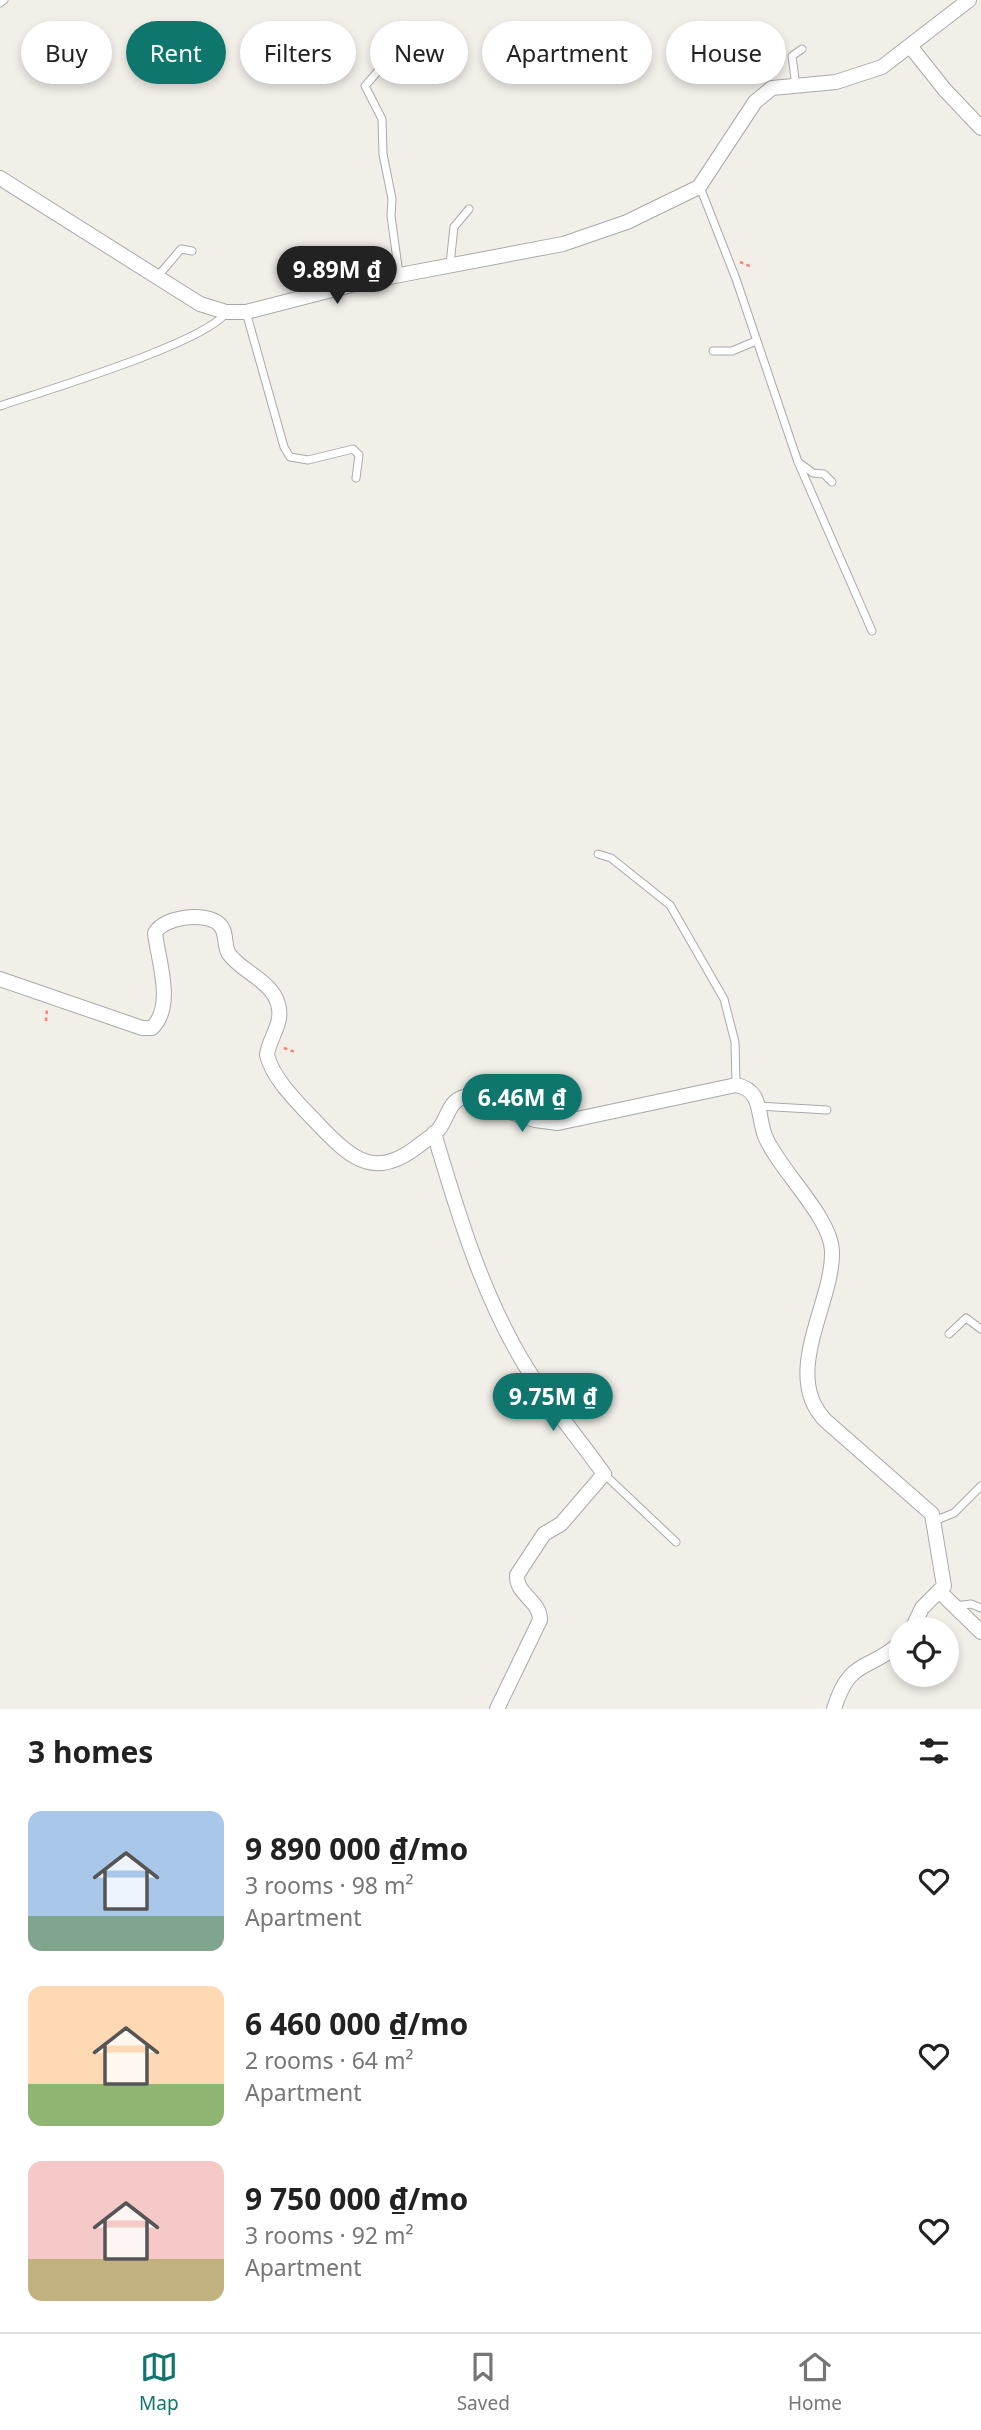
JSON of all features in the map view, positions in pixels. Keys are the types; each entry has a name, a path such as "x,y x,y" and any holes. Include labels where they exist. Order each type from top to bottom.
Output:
{"street":[{"path":"0,178 200,304 226,312 246,312 400,274 563,244 602,232 699,187 755,102 772,88 814,85 870,73 969,0"},
{"path":"910,46 945,90 981,128"},
{"path":"0,979 131,1024 152,1028 158,1019 163,998 155,933 158,928 181,918 212,920 224,930 230,956 270,990 278,1002 279,1024 268,1048 269,1063 332,1139 363,1162 376,1166 408,1155 434,1133 453,1104 464,1097 535,1120 558,1123 634,1106 681,1099 736,1085 754,1093 766,1137 832,1243 828,1288 809,1345 809,1378 814,1405 826,1421 932,1514 944,1579 940,1592 922,1608 918,1617"},
{"path":"434,1133 461,1224 496,1308 528,1370 604,1474 561,1524 544,1534 517,1575 519,1589 536,1605 540,1620 497,1709"},
{"path":"940,1592 981,1632"},
{"path":"834,1709 845,1681 852,1672 889,1649"}],"lane":[{"path":"796,86 792,56 802,49"},
{"path":"370,80 365,86 382,120 383,154 391,187 400,274"},
{"path":"699,187 798,462 872,631"},
{"path":"450,264 454,227 469,209"},
{"path":"158,276 181,249 191,251"},
{"path":"0,406 136,359 199,332 226,312"},
{"path":"246,312 284,447 290,457 307,460 353,449 359,455 360,462 356,478"},
{"path":"713,351 732,351 756,341"},
{"path":"798,462 813,473 824,474 832,482"},
{"path":"598,853 611,858 670,905 724,999 735,1042 736,1085"},
{"path":"759,1107 827,1110"},
{"path":"949,1334 967,1318 981,1329"},
{"path":"604,1474 676,1542"},
{"path":"934,1521 954,1513 981,1486"},
{"path":"955,1606 971,1604 981,1608"}],"path":[{"path":"770,84 772,88"}]}
